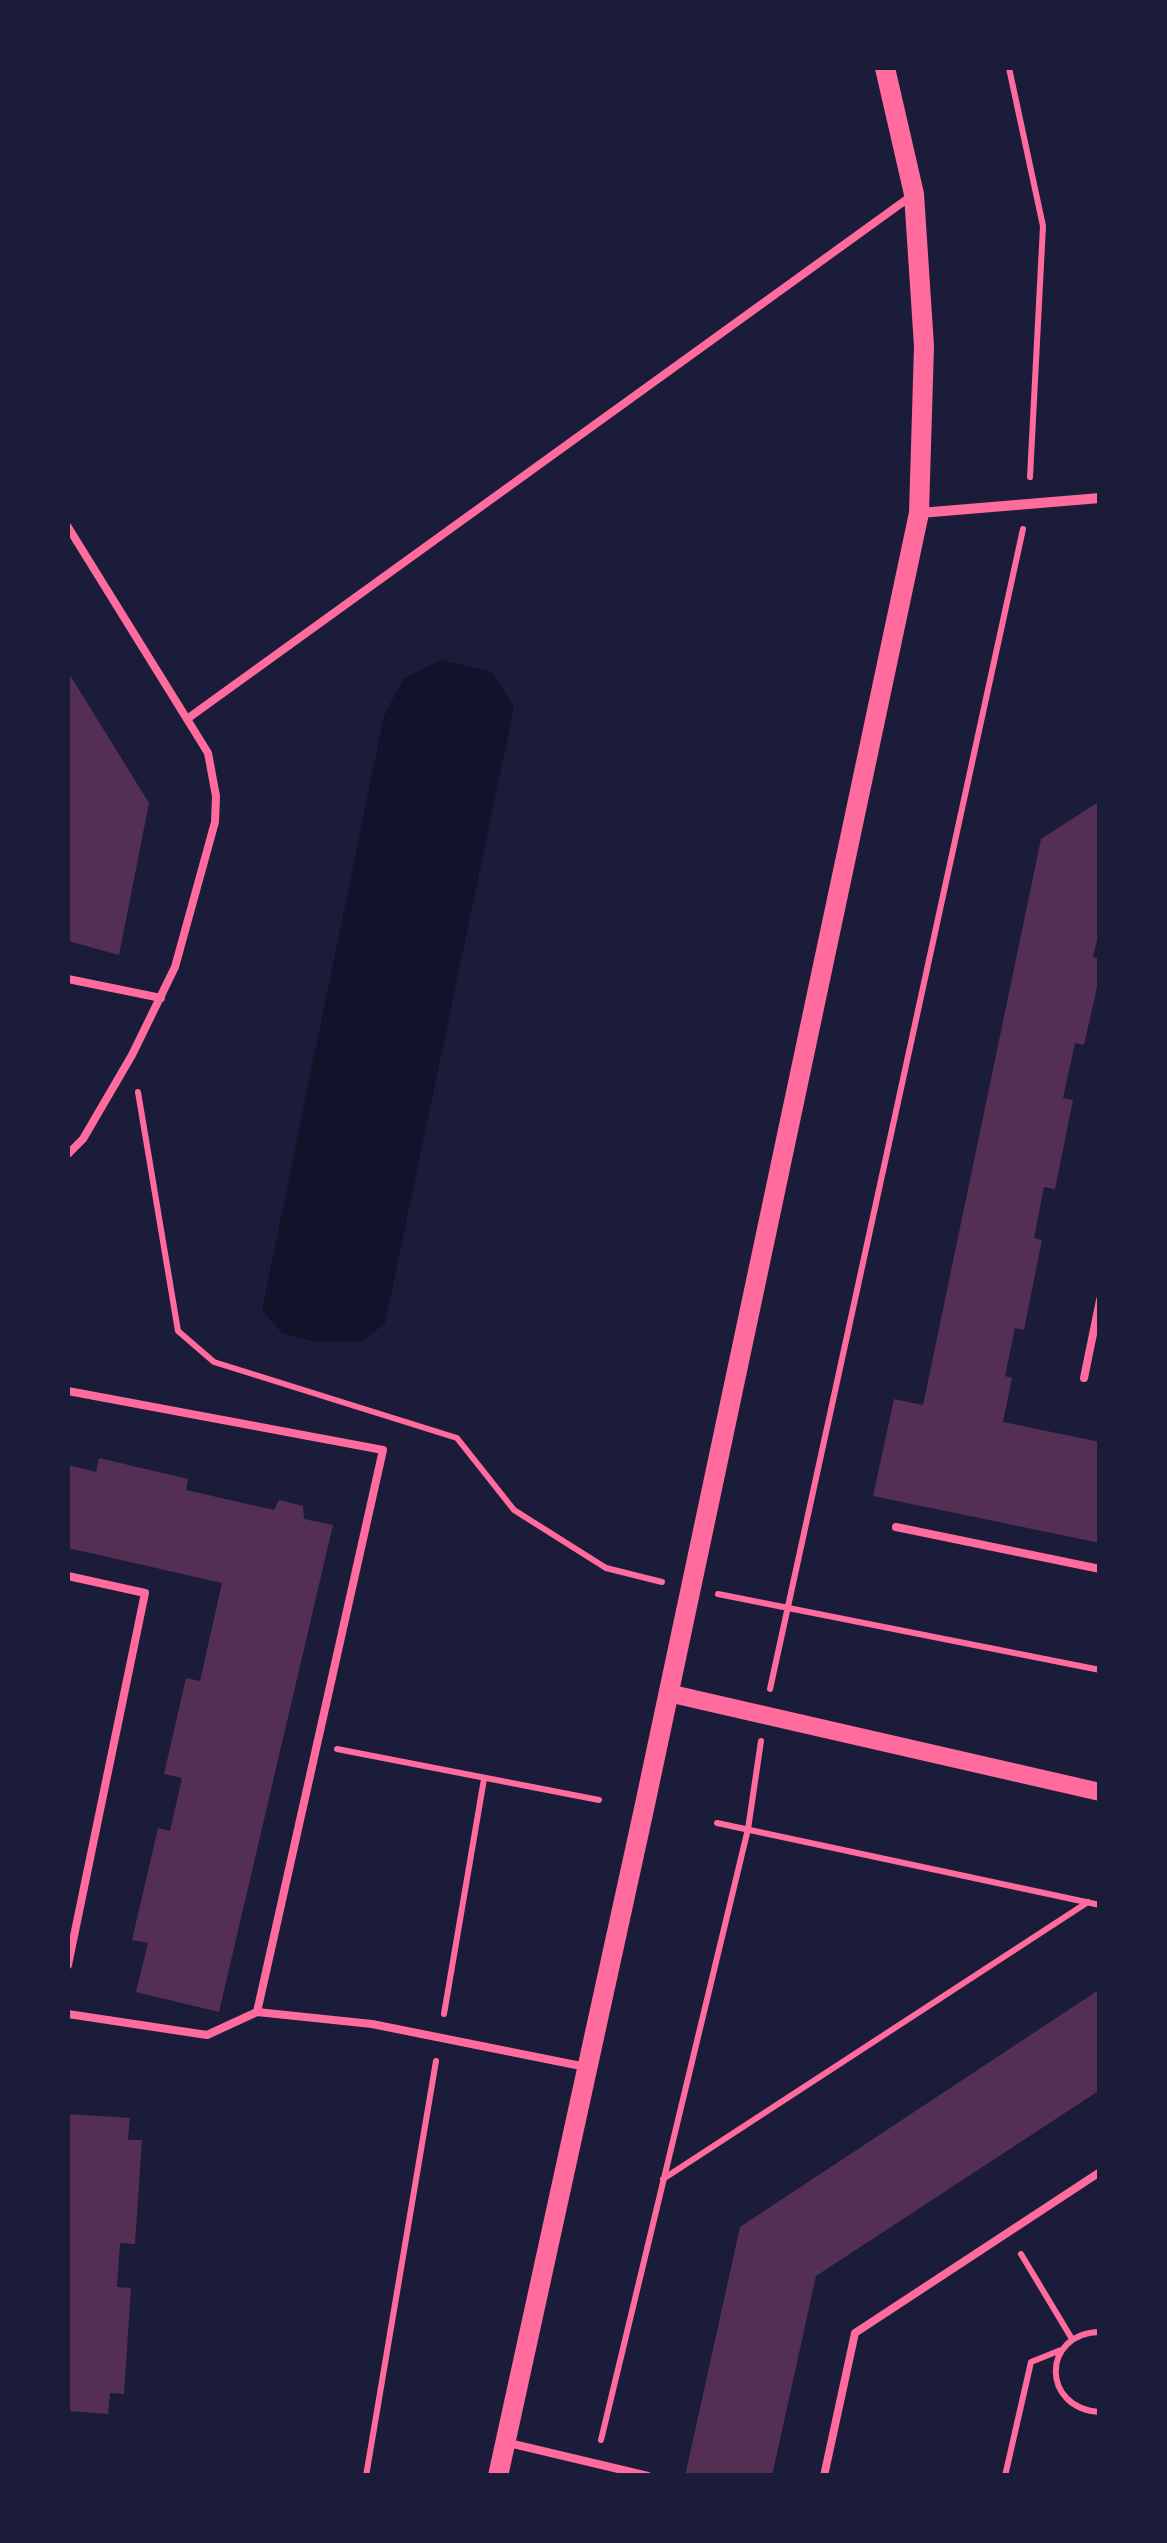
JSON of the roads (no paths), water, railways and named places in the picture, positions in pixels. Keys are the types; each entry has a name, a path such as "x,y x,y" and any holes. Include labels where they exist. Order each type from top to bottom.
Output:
{"main road":[{"path":"498,2476 691,1589 918,512 924,346 914,194 884,68"}],"street":[{"path":"918,512 1100,498"},
{"path":"668,1693 1100,1792"}],"lane":[{"path":"187,719 914,194"},
{"path":"68,527 208,753 216,796 215,822 181,950 162,998 83,1140 68,1154"},
{"path":"68,979 162,998"},
{"path":"1084,1378 1100,1300"},
{"path":"68,1391 382,1450 257,2012"},
{"path":"896,1527 1100,1570"},
{"path":"68,1576 145,1593 68,1965"},
{"path":"68,2014 208,2035 257,2012 372,2024 586,2067"},
{"path":"824,2476 855,2333 1100,2172"},
{"path":"504,2442 648,2476"}]}
